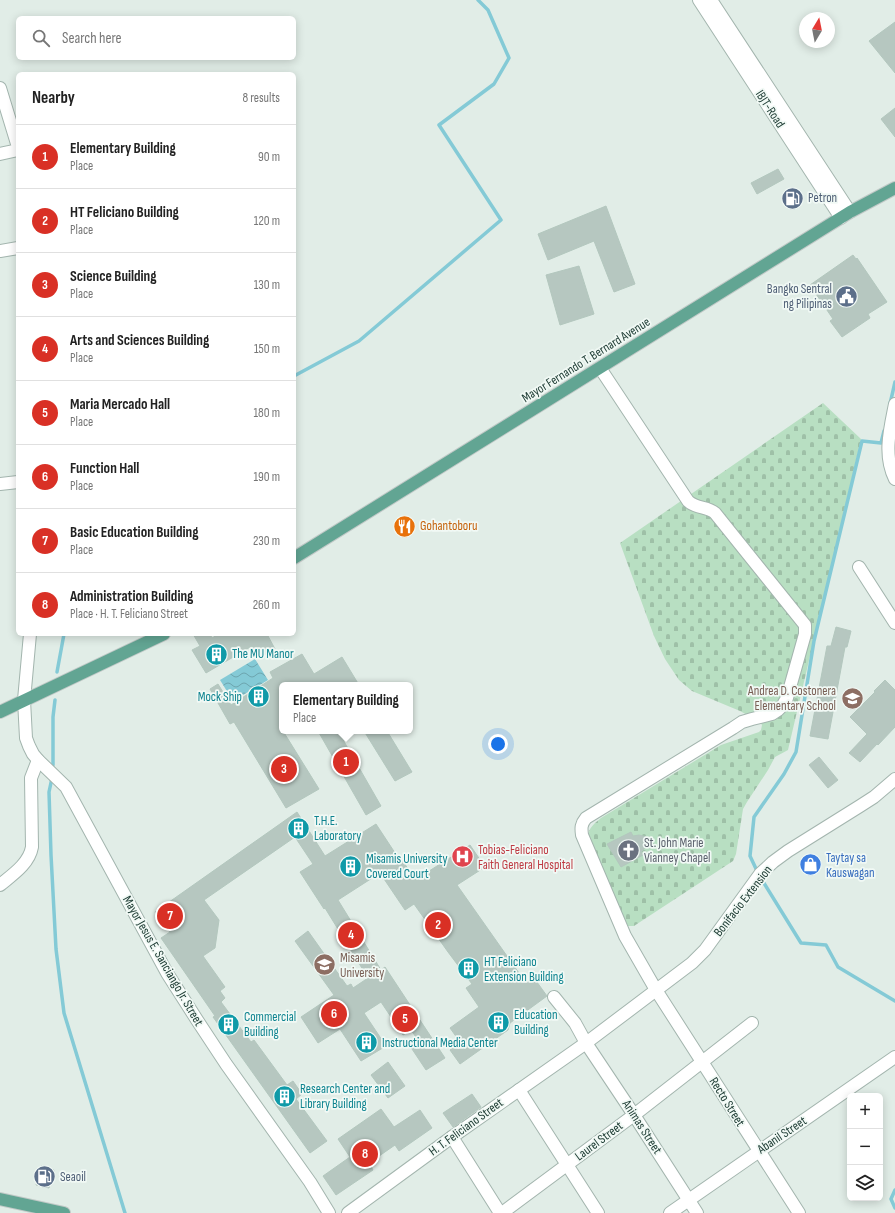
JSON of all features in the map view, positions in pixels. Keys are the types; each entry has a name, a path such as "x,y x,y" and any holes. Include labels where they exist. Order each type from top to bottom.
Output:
{"main road":[{"name":"Mayor Fernando T. Bernard Avenue","path":"296,557 846,215 895,188"},
{"path":"0,712 160,636"},
{"path":"0,1199 64,1213"}],"street":[{"name":"IBJT-Road","path":"699,0 846,215"},
{"name":"IBJT-Road","path":"711,0 823,180"},
{"path":"0,88 2,103 16,142"},
{"path":"0,154 16,150"},
{"path":"0,252 16,248"},
{"name":"Recto Street","path":"600,368 688,501 694,506 709,508 715,513 803,622 806,629 787,698 778,710 772,714 742,722 586,818 582,823 581,829 582,835 625,936 656,990 799,1213"},
{"path":"895,404 888,436 888,460 895,479"},
{"path":"0,484 16,482"},
{"path":"859,567 895,624"},
{"name":"Mayor Jesus E. Sanciango Jr. Street","path":"30,636 24,700 26,738 31,750 38,760 66,787 167,973 223,1059 310,1182 329,1213"},
{"path":"0,885 26,861 31,853 31,778 38,760"},
{"name":"Bonifacio Extension","path":"586,1043 692,963 705,950 760,874 773,862 788,850 865,803 895,779"},
{"name":"Animas Street","path":"554,997 575,1023 586,1043 697,1213"},
{"name":"Laurel Street","path":"501,1213 634,1115 752,1023"},
{"name":"H. T. Feliciano Street","path":"348,1213 452,1137 586,1043"},
{"name":"Abanil Street","path":"670,1213 895,1057"},
{"path":"519,1090 598,1213"},
{"path":"452,1137 501,1213"}],"green space":[{"path":"823,403 861,439 788,750 775,757 743,809 736,854 733,861 634,926 628,926 588,837 591,828 601,818 721,745 759,732 762,725 760,722 740,711 692,691 679,680 665,659 654,636 620,543"}],"water":[{"path":"255,659 268,680 233,701 220,680"}],"building":[{"path":"895,22 895,73 869,41"},
{"path":"895,108 895,137 881,119"},
{"path":"778,169 784,179 757,194 751,183"},
{"path":"606,206 635,284 614,292 594,241 548,260 538,234"},
{"path":"853,255 856,259 857,258 887,302 868,314 870,318 842,337 830,321 833,319 810,285"},
{"path":"579,266 594,314 560,325 546,275"},
{"path":"836,627 851,631 847,647 845,647 828,739 810,736 827,646 831,646"},
{"name":"The MU Manor","path":"194,636 211,636 212,638 216,636 268,636 275,649 259,658 252,646 206,673 192,650 200,646"},
{"path":"302,654 314,674 342,657 357,682 279,682 279,734 285,734 319,789 286,808 234,722 230,724 210,689 218,684 231,705 273,678 270,672"},
{"path":"885,680 895,690 895,727 860,762 849,753 867,734 850,717"},
{"path":"320,734 340,734 381,806 366,815"},
{"path":"366,734 389,734 412,772 395,781"},
{"path":"819,757 838,780 828,788 809,765"},
{"path":"297,812 325,856 376,824 401,862 403,861 415,880 470,845 485,867 457,885 526,983 534,978 547,996 510,1023 508,1030 460,1064 450,1050 460,1042 450,1028 479,1007 466,988 472,984 414,904 405,910 380,873 338,900 381,970 385,967 445,1058 426,1070 410,1046 418,1040 411,1030 403,1035 381,1002 364,1013 386,1046 361,1061 340,1029 318,1043 301,1017 334,995 295,941 308,931 347,986 351,984 353,988 368,978 325,908 324,909 300,872 313,864 295,837 204,900 219,920 215,948 203,956 225,987 220,991 225,998 221,1002 251,1042 254,1040 287,1085 293,1081 302,1094 296,1099 327,1141 310,1153 213,1017 215,1016 161,938 170,932 155,912"},
{"name":"St. John Marie Vianney Chapel","path":"631,832 633,836 639,835 647,837 651,845 646,847 641,852 643,855 621,867 607,844"},
{"path":"388,1062 405,1086 388,1098 371,1075"},
{"path":"472,1094 481,1107 453,1127 443,1113"},
{"path":"381,1109 394,1127 420,1110 432,1128 399,1151 395,1145 369,1163 373,1170 336,1195 323,1176 350,1157 338,1139"},
{"name":"Seaoil","path":"41,1166 54,1170 49,1188 36,1185"}],"waterway":[{"path":"296,375 359,341 501,220 439,125 494,84 509,58 488,10 478,0"},
{"path":"890,404 895,382"},
{"path":"758,873 750,856 754,817 784,774 796,752 814,641 862,441 881,443 884,431"},
{"path":"57,672 64,636"},
{"path":"53,765 53,717 55,700"},
{"path":"52,778 49,792 51,855 56,949 64,1013 125,1213"},
{"path":"762,880 801,943 826,945 838,967 895,1001"},
{"path":"895,1190 891,1199 895,1208"}],"place":[{"name":"Petron","path":"793,198"},
{"name":"Bangko Sentral ng Pilipinas","path":"847,296"},
{"name":"Gohantoboru","path":"405,526"},
{"name":"The MU Manor","path":"216,654"},
{"name":"Mock Ship","path":"258,697"},
{"name":"Andrea D. Costonera Elementary School","path":"852,698"},
{"name":"Elementary Building","path":"346,762"},
{"name":"Science Building","path":"284,769"},
{"name":"T.H.E. Laboratory","path":"298,828"},
{"name":"St. John Marie Vianney Chapel","path":"628,850"},
{"name":"Tobias-Feliciano Faith General Hospital","path":"463,857"},
{"name":"Taytay sa Kauswagan","path":"810,865"},
{"name":"Misamis University Covered Court","path":"350,866"},
{"name":"Basic Education Building","path":"170,916"},
{"name":"HT Feliciano Building","path":"438,925"},
{"name":"Arts and Sciences Building","path":"351,935"},
{"name":"Misamis University","path":"324,965"},
{"name":"HT Feliciano Extension Building","path":"469,969"},
{"name":"Function Hall","path":"334,1014"},
{"name":"Maria Mercado Hall","path":"405,1019"},
{"name":"Education Building","path":"498,1022"},
{"name":"Commercial Building","path":"228,1024"},
{"name":"Instructional Media Center","path":"366,1043"},
{"name":"Research Center and Library Building","path":"284,1096"},
{"name":"Administration Building","path":"365,1154"},
{"name":"Seaoil","path":"45,1177"}]}
